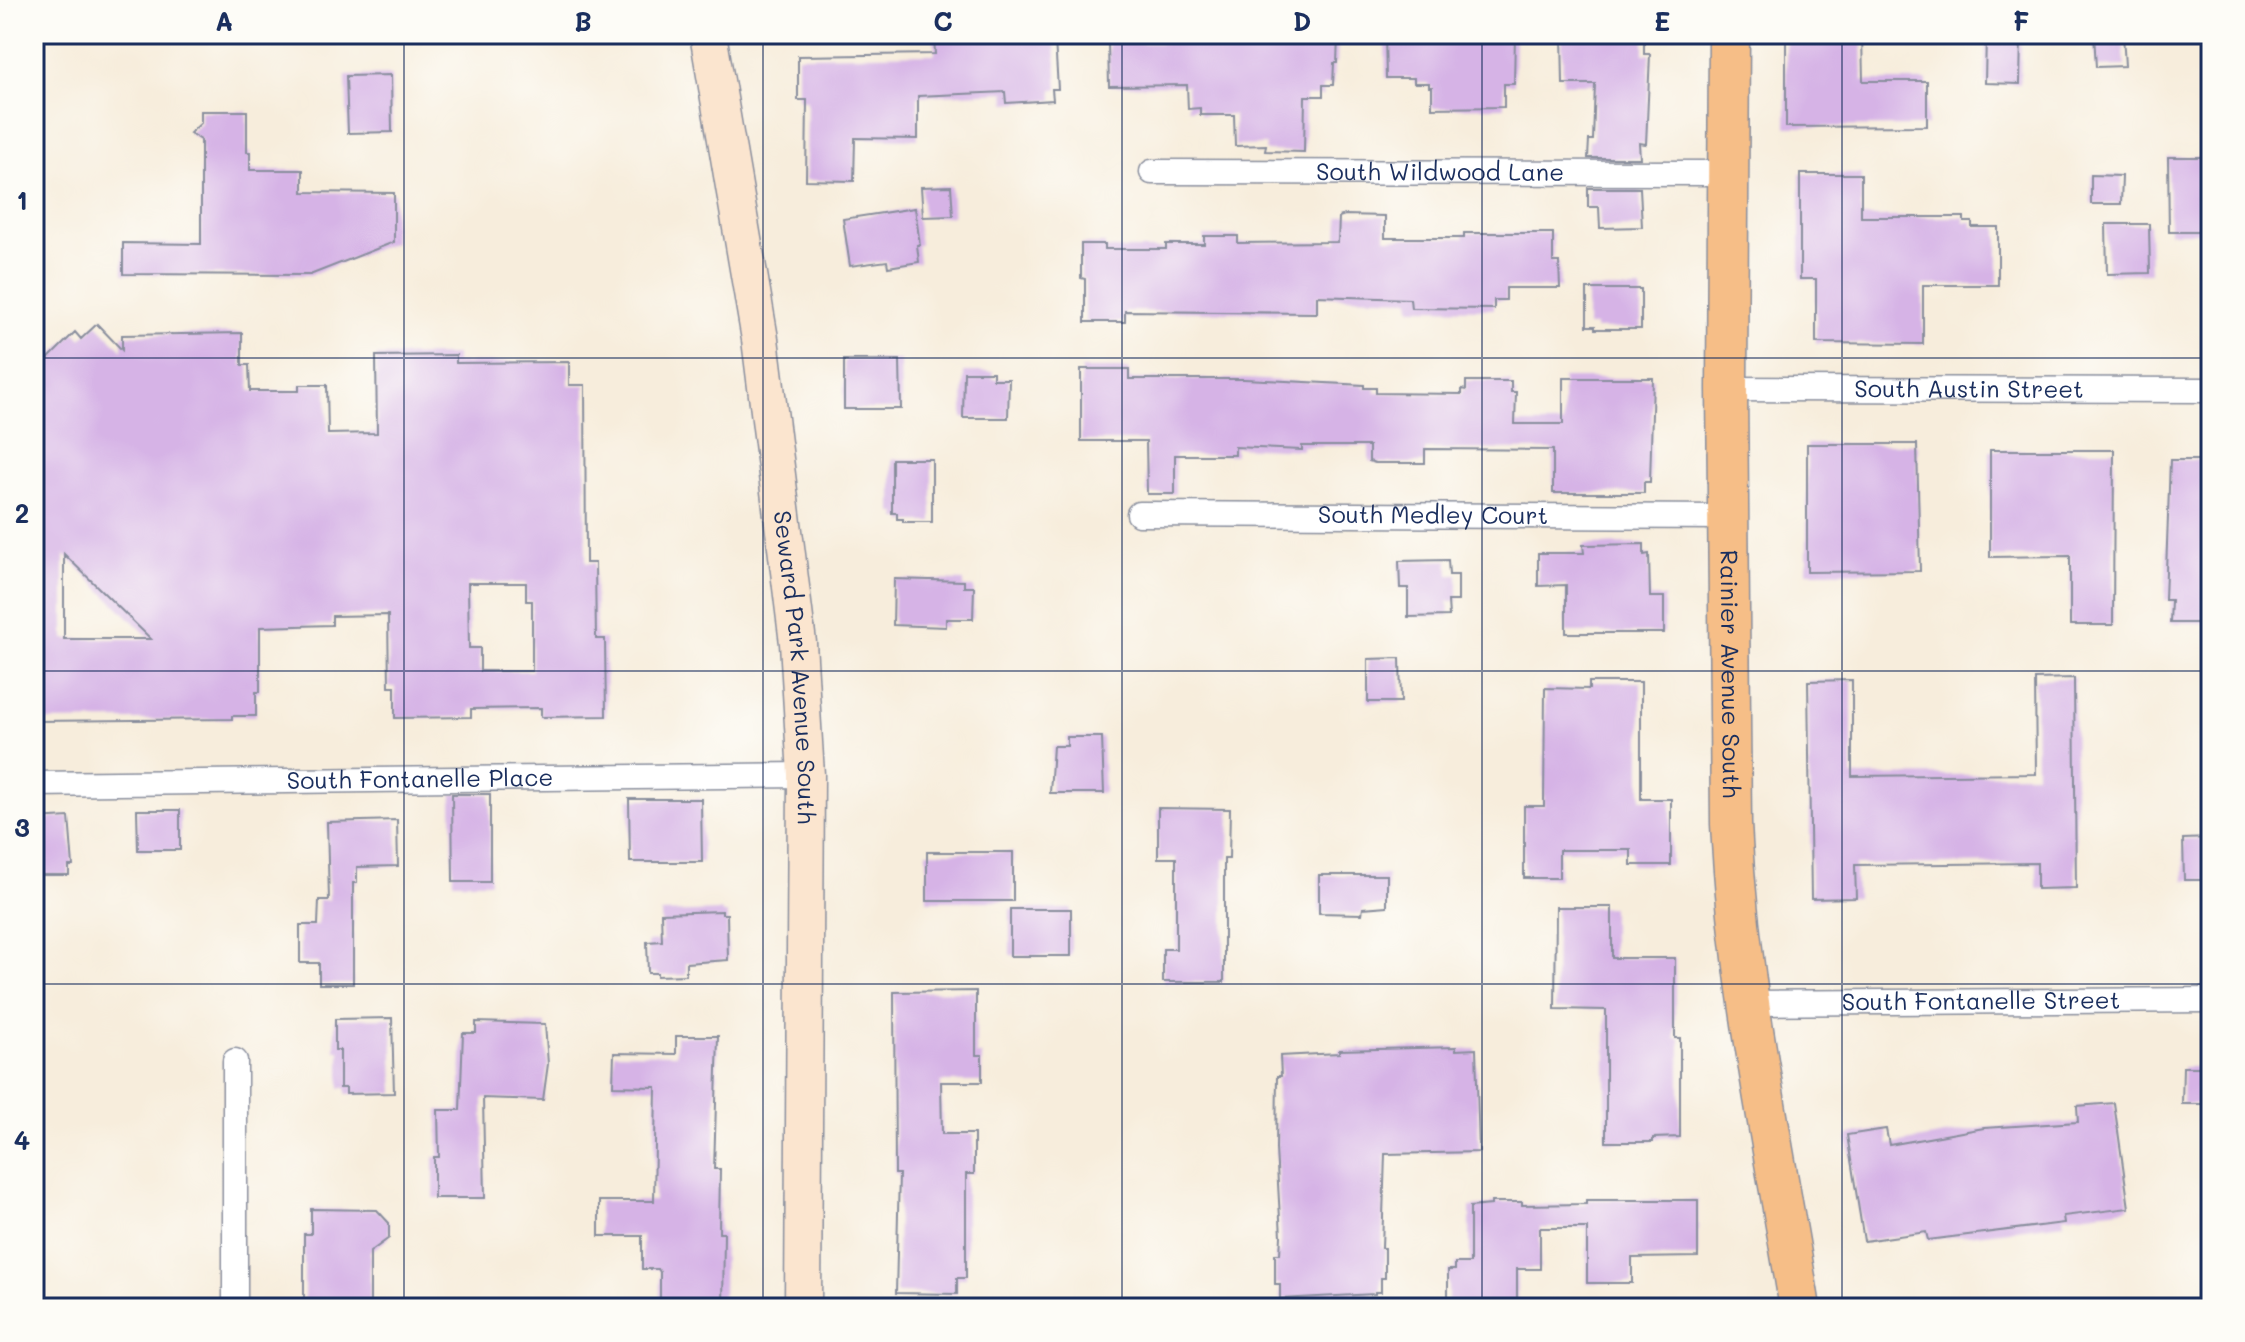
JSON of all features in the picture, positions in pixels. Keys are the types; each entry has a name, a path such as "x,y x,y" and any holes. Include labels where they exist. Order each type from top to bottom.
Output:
{"main road":[{"name":"Seward Park Avenue South","path":"708,34 760,339 798,643 806,775 803,1308"},
{"name":"Rainier Avenue South","path":"1729,34 1727,389 1731,824 1735,889 1749,1003 1800,1308"}],"street":[{"name":"South Wildwood Lane","path":"1152,172 1728,173"},
{"name":"South Austin Street","path":"1727,389 2211,390"},
{"name":"South Medley Court","path":"1139,514 1728,517"},
{"name":"South Fontanelle Place","path":"34,784 806,775"},
{"name":"South Fontanelle Street","path":"1749,1003 2211,1000"},
{"path":"235,1061 235,1308"}],"building":[{"path":"1285,34 1338,36 1333,85 1323,85 1323,96 1305,96 1304,152 1265,151 1266,145 1235,146 1234,115 1200,115 1200,108 1188,109 1187,85 1109,86 1108,43 1285,43"},
{"path":"1385,34 1515,34 1514,84 1504,84 1504,107 1432,108 1432,87 1429,83 1414,83 1414,78 1386,78"},
{"path":"1562,34 1644,34 1644,54 1650,54 1646,144 1639,143 1640,158 1588,158 1589,140 1593,140 1595,84 1563,84"},
{"path":"1786,34 1862,34 1863,81 1927,81 1927,126 1786,127"},
{"path":"1986,34 2021,34 2020,84 1985,83"},
{"path":"2094,34 2123,34 2125,66 2096,67"},
{"path":"967,35 967,39 1055,40 1058,89 1052,89 1053,100 1006,103 1005,92 918,96 918,139 855,138 854,181 806,180 807,100 798,100 798,56 935,54 934,36"},
{"path":"391,75 392,132 348,133 346,76"},
{"path":"201,111 247,111 250,170 303,170 303,192 394,193 394,242 310,275 123,274 123,243 201,244 201,140 190,133 201,123"},
{"path":"2168,157 2203,157 2204,232 2169,232"},
{"path":"1800,174 1861,174 1861,217 1964,217 1964,222 1972,222 1972,227 1998,227 1998,285 1923,285 1923,344 1816,343 1816,279 1800,279"},
{"path":"2091,175 2122,176 2121,204 2091,204"},
{"path":"951,186 953,216 923,217 921,187"},
{"path":"1588,188 1640,188 1642,227 1600,228 1599,207 1588,207"},
{"path":"915,208 919,262 888,267 887,261 850,266 843,219"},
{"path":"1385,216 1385,238 1464,238 1464,233 1553,233 1553,262 1559,262 1560,288 1506,288 1506,300 1494,300 1494,309 1411,308 1410,299 1317,296 1317,313 1125,311 1125,322 1085,322 1081,244 1105,244 1105,249 1166,249 1166,244 1204,244 1204,236 1238,236 1238,243 1338,242 1339,217"},
{"path":"2106,224 2149,224 2150,273 2107,274"},
{"path":"1587,289 1641,289 1641,329 1595,329 1595,326 1587,326"},
{"path":"97,324 122,350 122,335 242,333 242,365 249,365 250,391 299,391 299,385 327,385 328,434 377,433 376,356 456,355 456,363 569,362 569,385 585,385 586,563 595,563 596,639 605,639 606,716 541,717 541,708 471,709 471,717 395,718 395,687 389,687 388,615 332,616 332,625 260,627 260,692 256,692 256,716 232,716 232,719 36,721 34,373 75,332 81,339","holes":["64,554 151,639 64,639","468,583 526,583 526,601 532,601 532,671 480,671 480,648 469,648"]},
{"path":"844,360 900,360 901,409 844,409"},
{"path":"1081,369 1129,369 1129,379 1244,379 1364,385 1364,388 1376,388 1376,393 1462,394 1462,389 1466,390 1466,381 1511,381 1511,392 1516,392 1515,424 1563,424 1563,378 1653,378 1650,482 1644,482 1644,493 1553,493 1553,450 1425,449 1425,463 1375,463 1369,461 1369,446 1302,446 1302,450 1235,447 1235,455 1175,455 1175,494 1147,494 1146,441 1081,441"},
{"path":"964,372 993,372 993,379 1009,379 1008,418 963,418"},
{"path":"1807,444 1917,444 1920,571 1807,572"},
{"path":"1990,450 2114,450 2113,625 2070,625 2070,556 1990,557"},
{"path":"892,459 932,459 932,522 903,522 903,519 897,519 897,513 892,513"},
{"path":"2170,460 2211,460 2211,623 2170,623 2171,600 2165,600"},
{"path":"1644,544 1644,555 1649,554 1650,597 1664,597 1664,633 1566,633 1566,585 1538,586 1538,553 1584,553 1583,545"},
{"path":"1448,560 1449,575 1458,575 1458,601 1448,601 1449,616 1408,617 1408,588 1400,588 1399,561"},
{"path":"894,579 964,581 964,587 974,587 973,619 946,619 946,627 893,625"},
{"path":"1400,658 1401,702 1368,702 1368,659"},
{"path":"2074,678 2076,888 2037,889 2037,863 1855,865 1856,898 1811,899 1808,681 1852,680 1852,776 2036,774 2035,679"},
{"path":"1589,682 1641,682 1641,799 1671,799 1671,865 1631,865 1631,850 1559,850 1559,878 1524,878 1524,806 1544,806 1545,688 1589,689"},
{"path":"1067,737 1102,737 1104,793 1050,793 1053,746 1067,746"},
{"path":"452,794 490,794 490,882 453,882"},
{"path":"629,799 701,799 702,862 630,862"},
{"path":"1158,808 1230,809 1229,859 1224,859 1224,982 1163,982 1163,949 1176,949 1176,858 1158,858"},
{"path":"137,810 180,810 180,850 138,850"},
{"path":"69,817 73,866 69,866 69,875 34,875 34,819"},
{"path":"397,820 398,866 357,867 357,883 353,883 353,984 319,984 319,963 300,963 300,925 318,925 319,900 329,900 327,822"},
{"path":"2211,838 2211,880 2184,880 2183,839"},
{"path":"927,852 1013,852 1013,901 927,901"},
{"path":"1319,875 1387,875 1387,906 1363,908 1362,914 1319,913"},
{"path":"1556,907 1612,907 1612,958 1675,958 1675,1038 1680,1038 1680,1137 1653,1138 1653,1142 1606,1142 1606,1010 1555,1009"},
{"path":"1010,909 1071,909 1071,956 1010,956"},
{"path":"722,911 722,914 727,914 728,960 686,963 686,975 657,976 657,973 648,973 647,942 662,941 661,913"},
{"path":"976,991 976,1055 982,1055 982,1082 941,1082 942,1134 974,1134 974,1174 966,1174 966,1278 957,1278 957,1294 896,1293 899,1174 895,1174 894,992"},
{"path":"392,1018 394,1093 346,1094 346,1088 340,1088 340,1050 335,1050 335,1019"},
{"path":"476,1022 545,1024 548,1064 543,1100 483,1098 485,1198 434,1198 434,1157 439,1157 438,1110 460,1110 463,1033 476,1033"},
{"path":"676,1036 718,1036 714,1169 720,1169 719,1233 724,1233 723,1308 660,1308 660,1272 658,1269 642,1269 642,1236 599,1236 599,1201 654,1201 656,1087 613,1086 614,1053 676,1054"},
{"path":"1456,1047 1456,1050 1476,1049 1479,1152 1385,1154 1382,1248 1385,1248 1385,1278 1381,1278 1381,1292 1280,1299 1280,1284 1275,1284 1275,1254 1280,1254 1281,1236 1276,1149 1280,1056 1339,1053 1339,1050"},
{"path":"2183,1067 2211,1067 2211,1104 2182,1104"},
{"path":"2114,1103 2129,1208 2063,1216 2064,1223 1928,1240 1926,1232 1864,1241 1847,1135 1886,1129 1889,1145 1984,1128 2078,1122 2077,1106"},
{"path":"1586,1200 1698,1200 1698,1257 1632,1258 1632,1283 1587,1283 1587,1228 1540,1228 1540,1269 1517,1269 1517,1308 1452,1308 1452,1301 1448,1301 1448,1270 1455,1270 1455,1263 1470,1263 1470,1207 1491,1205 1491,1202 1586,1204"},
{"path":"311,1209 377,1210 389,1223 389,1238 370,1252 370,1308 304,1308 304,1234 311,1234"}]}
